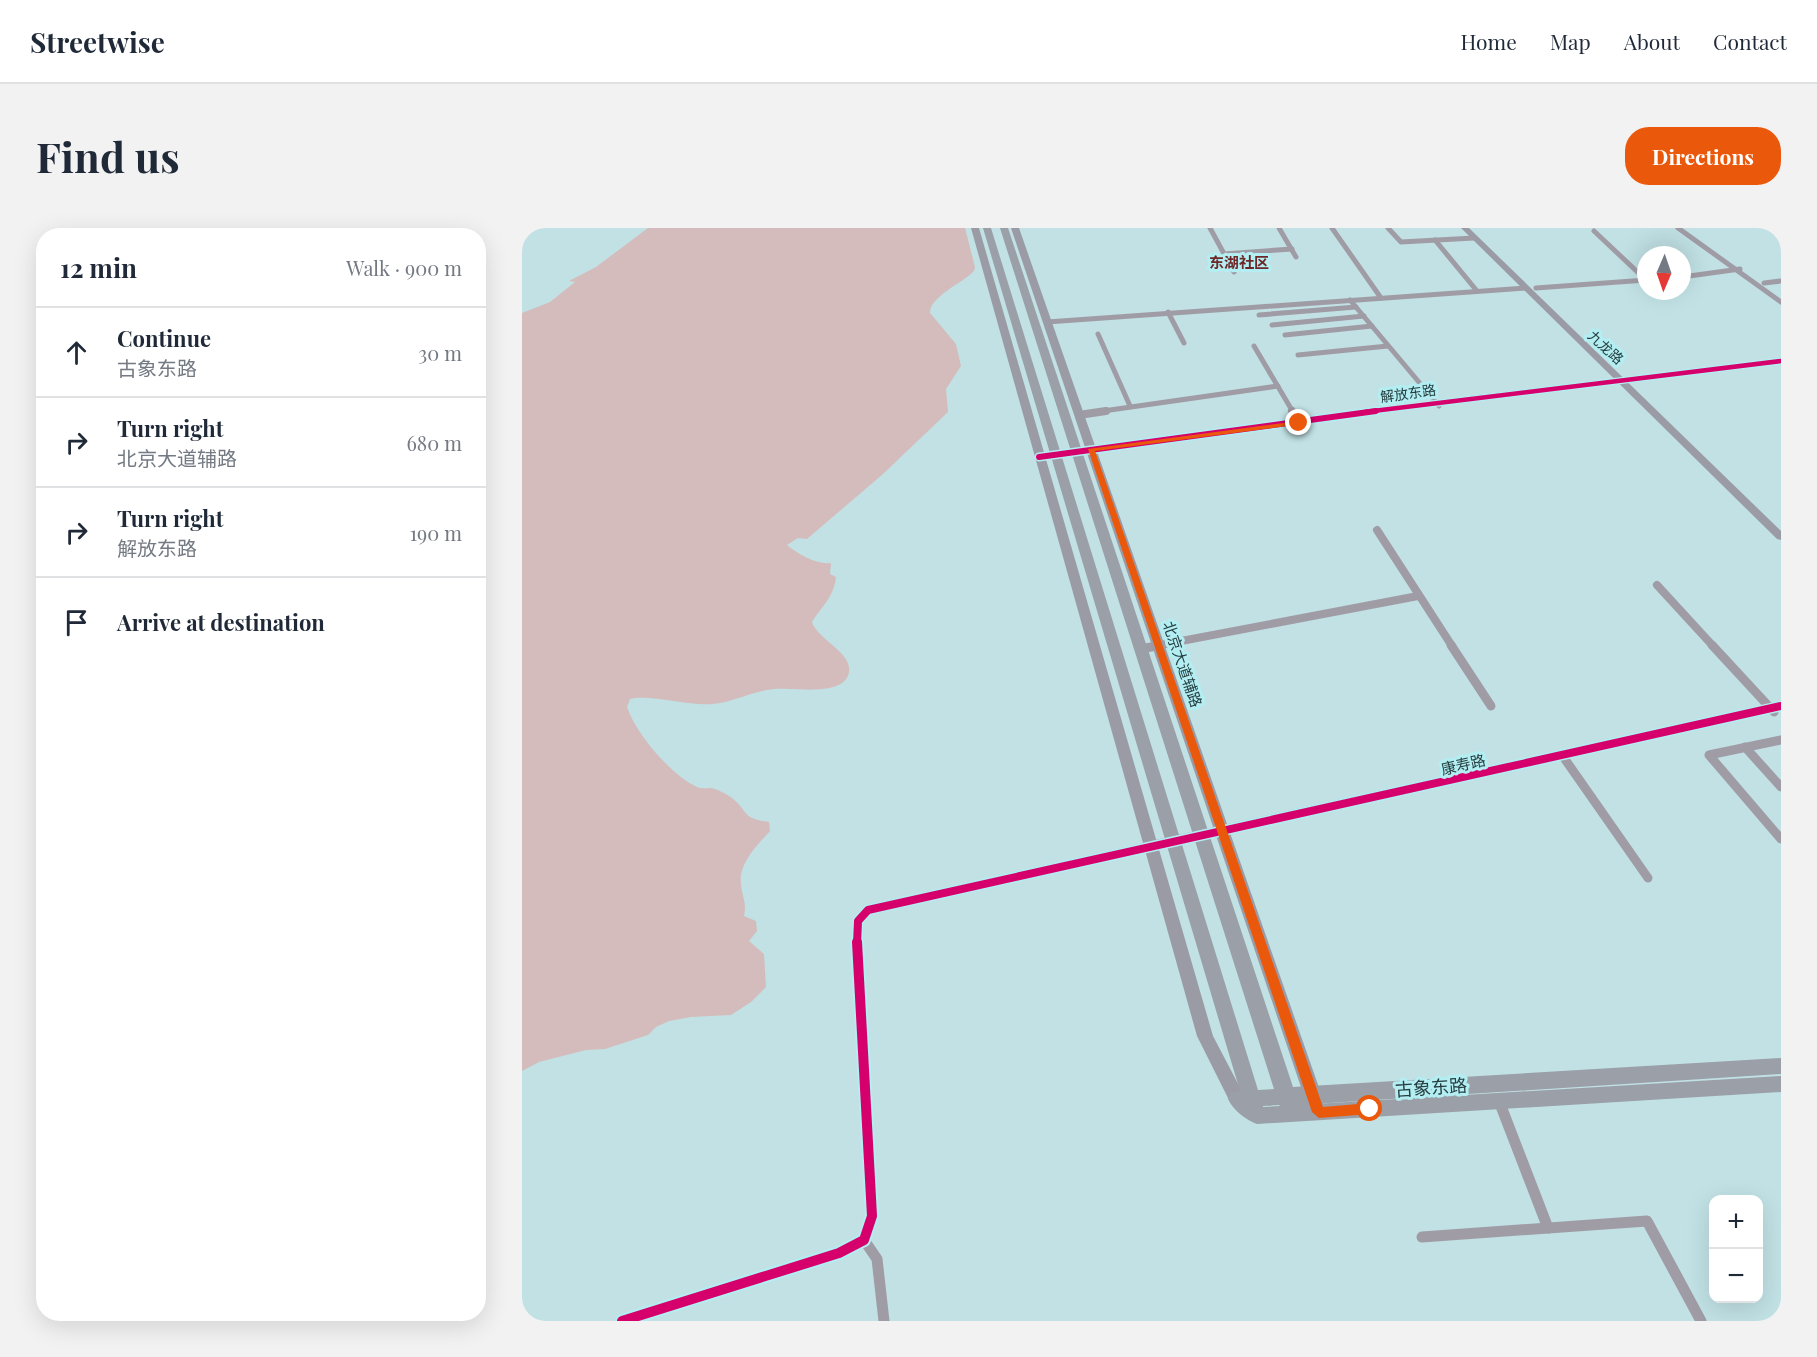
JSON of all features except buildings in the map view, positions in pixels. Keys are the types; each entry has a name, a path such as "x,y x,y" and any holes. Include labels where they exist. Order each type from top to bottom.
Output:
{"main road":[{"path":"975,228 1205,1036 1248,1104"},
{"path":"987,228 1174,844 1248,1104"},
{"path":"1004,228 1085,452 1140,649 1289,1105"},
{"name":"北京大道辅路","path":"1015,228 1079,415 1085,452 1159,645 1316,1103"},
{"name":"九龙路","path":"1465,228 1474,233 1536,288 1781,537"},
{"name":"九龙路","path":"1474,233 1581,344 1628,381 1781,527"},
{"name":"古象东路","path":"1248,1104 1289,1105 1781,1066"},
{"name":"古象东路","path":"1316,1103 1499,1101 1781,1084"}],"street":[{"path":"1210,228 1234,272"},
{"path":"1280,228 1296,257"},
{"path":"1332,228 1381,298"},
{"path":"1388,228 1401,243 1474,233"},
{"path":"1678,228 1781,295"},
{"path":"1688,228 1781,302"},
{"path":"1594,231 1637,272"},
{"path":"1435,240 1477,291"},
{"path":"1224,254 1292,249"},
{"path":"1691,276 1739,269"},
{"path":"1536,288 1637,281"},
{"path":"1764,283 1781,281"},
{"path":"1047,321 1526,288"},
{"path":"1350,300 1438,404"},
{"path":"1259,315 1356,307"},
{"path":"1168,312 1184,343"},
{"path":"1272,325 1364,316"},
{"path":"1285,335 1372,326"},
{"path":"1098,334 1130,406"},
{"path":"1254,346 1300,424"},
{"path":"1298,356 1388,346"},
{"name":"解放东路","path":"1040,458 1438,404 1781,362"},
{"path":"1079,415 1278,386"},
{"path":"1377,530 1491,706"},
{"path":"1657,585 1777,709"},
{"path":"1140,649 1418,596"},
{"name":"康寿路","path":"1151,849 1777,709"},
{"path":"1781,740 1709,755 1781,839"},
{"path":"1745,747 1781,787"},
{"path":"1563,757 1648,878"},
{"path":"622,1321 839,1252 864,1240 872,1216 857,960 858,921 868,910 1151,849"},
{"path":"1499,1101 1548,1228"},
{"path":"1422,1237 1647,1221 1701,1321"},
{"path":"864,1240 877,1259 884,1321"}],"shaded area":[{"path":"648,228 965,228 974,271 941,295 931,307 930,313 956,344 961,366 946,389 948,412 883,474 807,539 798,538 787,545 808,558 831,563 830,574 836,577 835,584 827,601 812,622 849,665 849,672 845,680 828,688 774,689 712,704 638,698 630,699 627,707 646,741 676,773 697,787 711,788 725,793 750,817 769,822 770,831 750,855 741,877 744,916 756,921 757,931 749,941 764,954 766,987 751,1002 731,1015 691,1017 669,1021 656,1027 648,1035 605,1049 586,1050 539,1062 522,1071 522,313 550,302 575,282 569,281 596,267"}],"cycle path":[{"path":"1039,457 1478,397 1781,361"},
{"path":"622,1321 839,1253 864,1240 872,1216 857,960 858,921 868,910 1781,706"}],"district":[{"name":"东湖社区","path":"1239,262"}],"route":[{"path":"1299,423 1091,449 1319,1112 1370,1109"}]}
